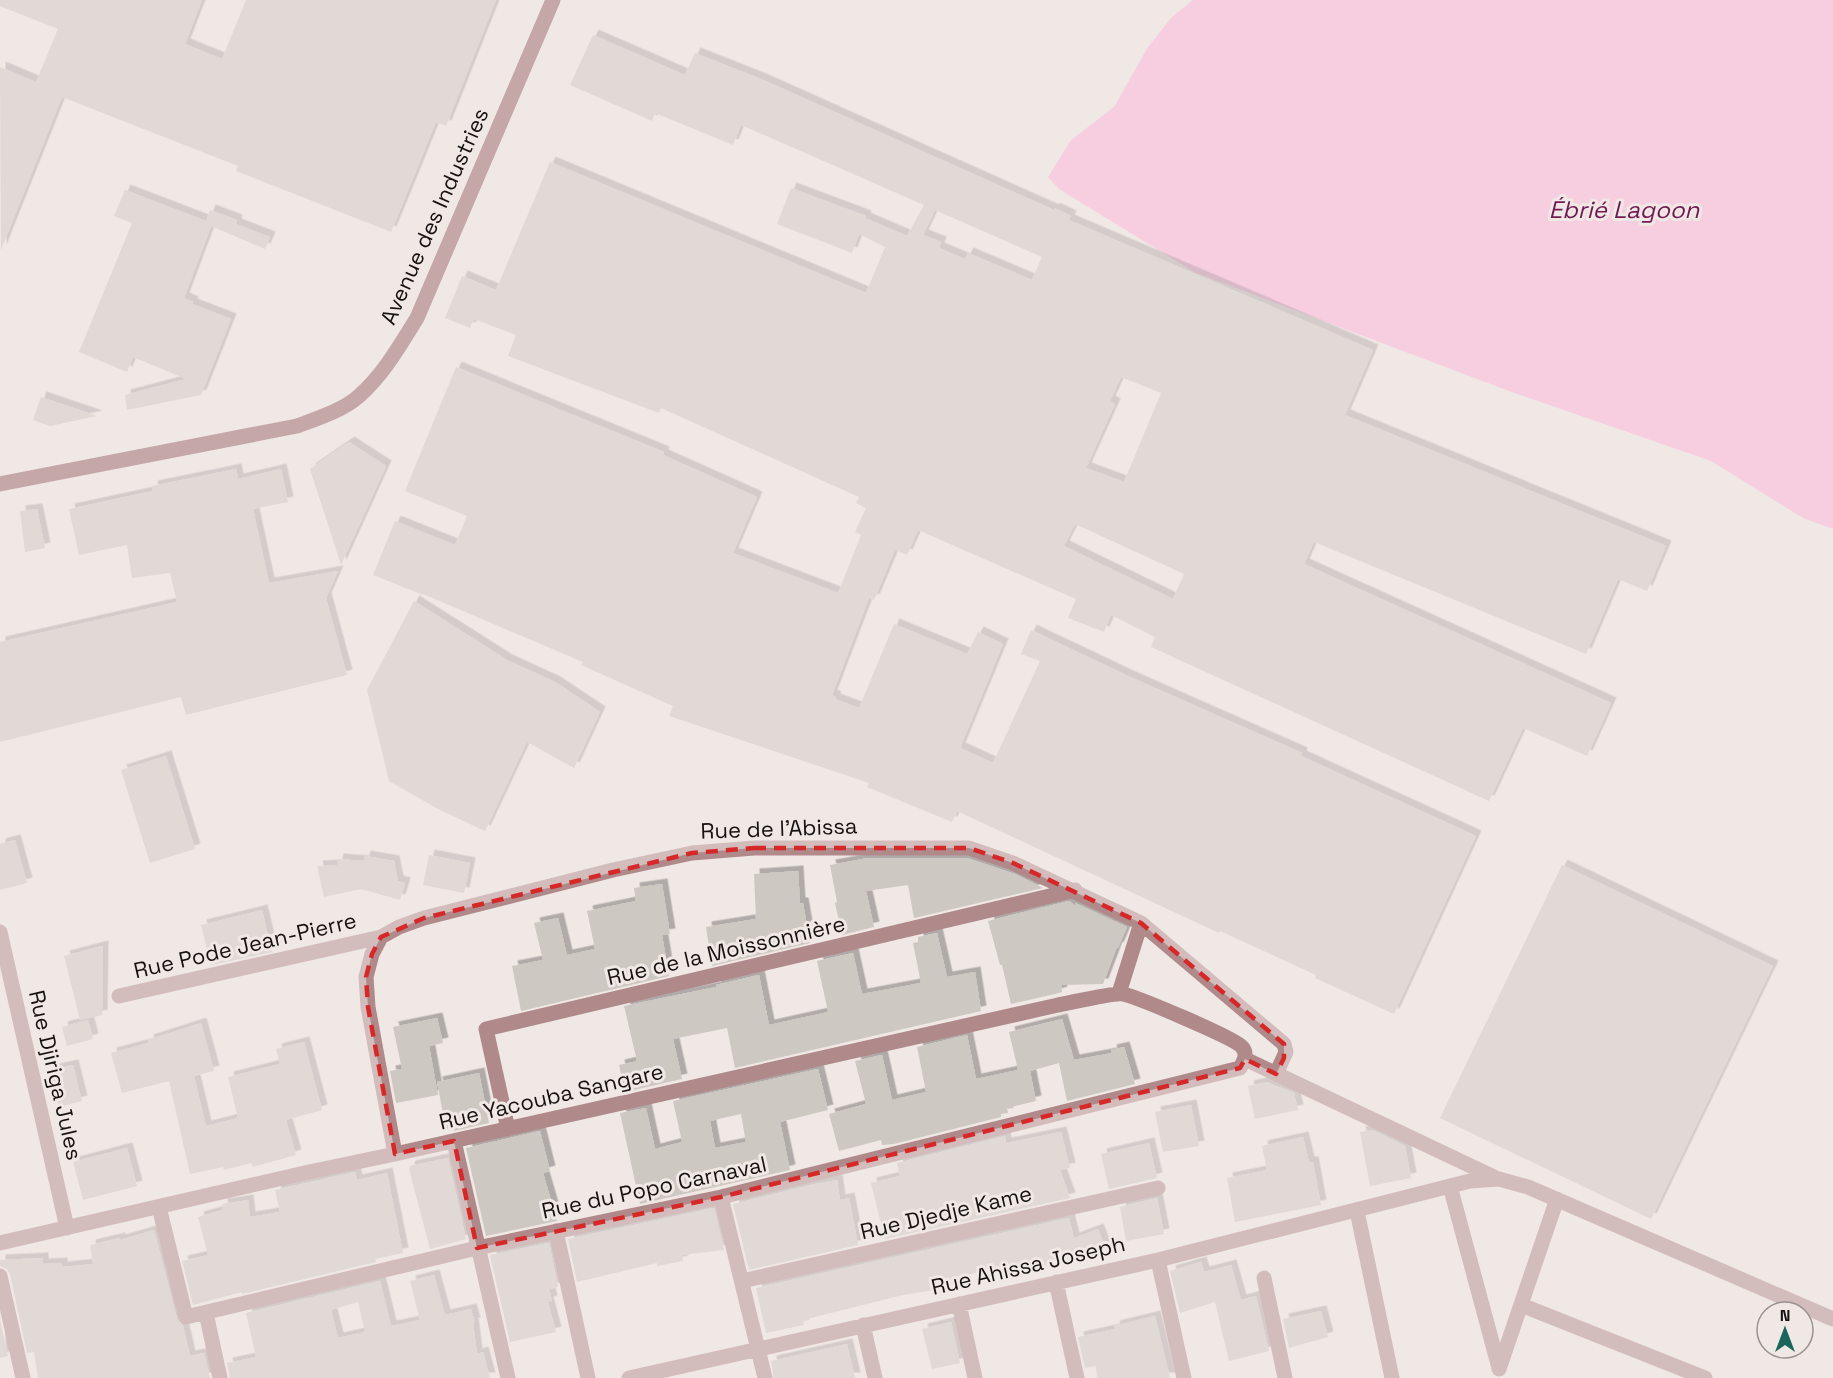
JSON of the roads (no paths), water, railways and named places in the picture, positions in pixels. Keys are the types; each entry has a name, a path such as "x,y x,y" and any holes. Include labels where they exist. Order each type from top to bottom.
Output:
{"street":[{"name":"Avenue des Industries","path":"0,484 297,426 324,416 358,397 389,362 417,318 553,0"},
{"name":"Rue de l'Abissa","path":"381,937 399,927 424,918 613,870 692,853 754,848 969,848 1012,862 1141,923 1284,1044 1286,1052 1276,1074"},
{"name":"Rue de la Moissonnière","path":"508,1129 486,1029 1075,890"},
{"path":"1141,923 1116,994 1164,1010 1241,1045 1245,1052 1242,1064 1276,1074 1498,1179 1528,1187 1557,1199 1833,1320"},
{"name":"Rue Djiriga Jules","path":"0,932 68,1228"},
{"path":"381,937 372,954 366,976 368,1007 394,1154"},
{"name":"Rue Pode Jean-Pierre","path":"119,996 381,937"},
{"name":"Rue Yacouba Sangare","path":"0,1243 1047,1007 1116,994"},
{"name":"Rue du Popo Carnaval","path":"159,1207 186,1317 477,1248 721,1197 1242,1064"},
{"path":"454,1141 508,1378"},
{"name":"Rue Ahissa Joseph","path":"629,1378 661,1375 759,1349 1158,1260 1434,1189 1470,1181 1498,1179"},
{"path":"1450,1186 1500,1373"},
{"name":"Rue Djedje Kame","path":"742,1281 1158,1188"},
{"path":"721,1197 765,1378"},
{"path":"1500,1373 1557,1199"},
{"path":"1356,1210 1392,1378"},
{"path":"556,1231 588,1378"},
{"path":"1158,1260 1184,1378"},
{"path":"0,1275 23,1378"},
{"path":"1264,1278 1285,1378"},
{"path":"1056,1282 1077,1378"},
{"path":"959,1304 975,1378"},
{"path":"1521,1305 1705,1378"},
{"path":"206,1313 220,1378"},
{"path":"863,1325 874,1378"}],"water":[{"name":"Ébrié Lagoon","path":"1193,0 1833,0 1833,529 1803,518 1711,461 1509,391 1194,272 1059,189 1048,177 1071,140 1114,107 1148,47 1172,17"}]}
